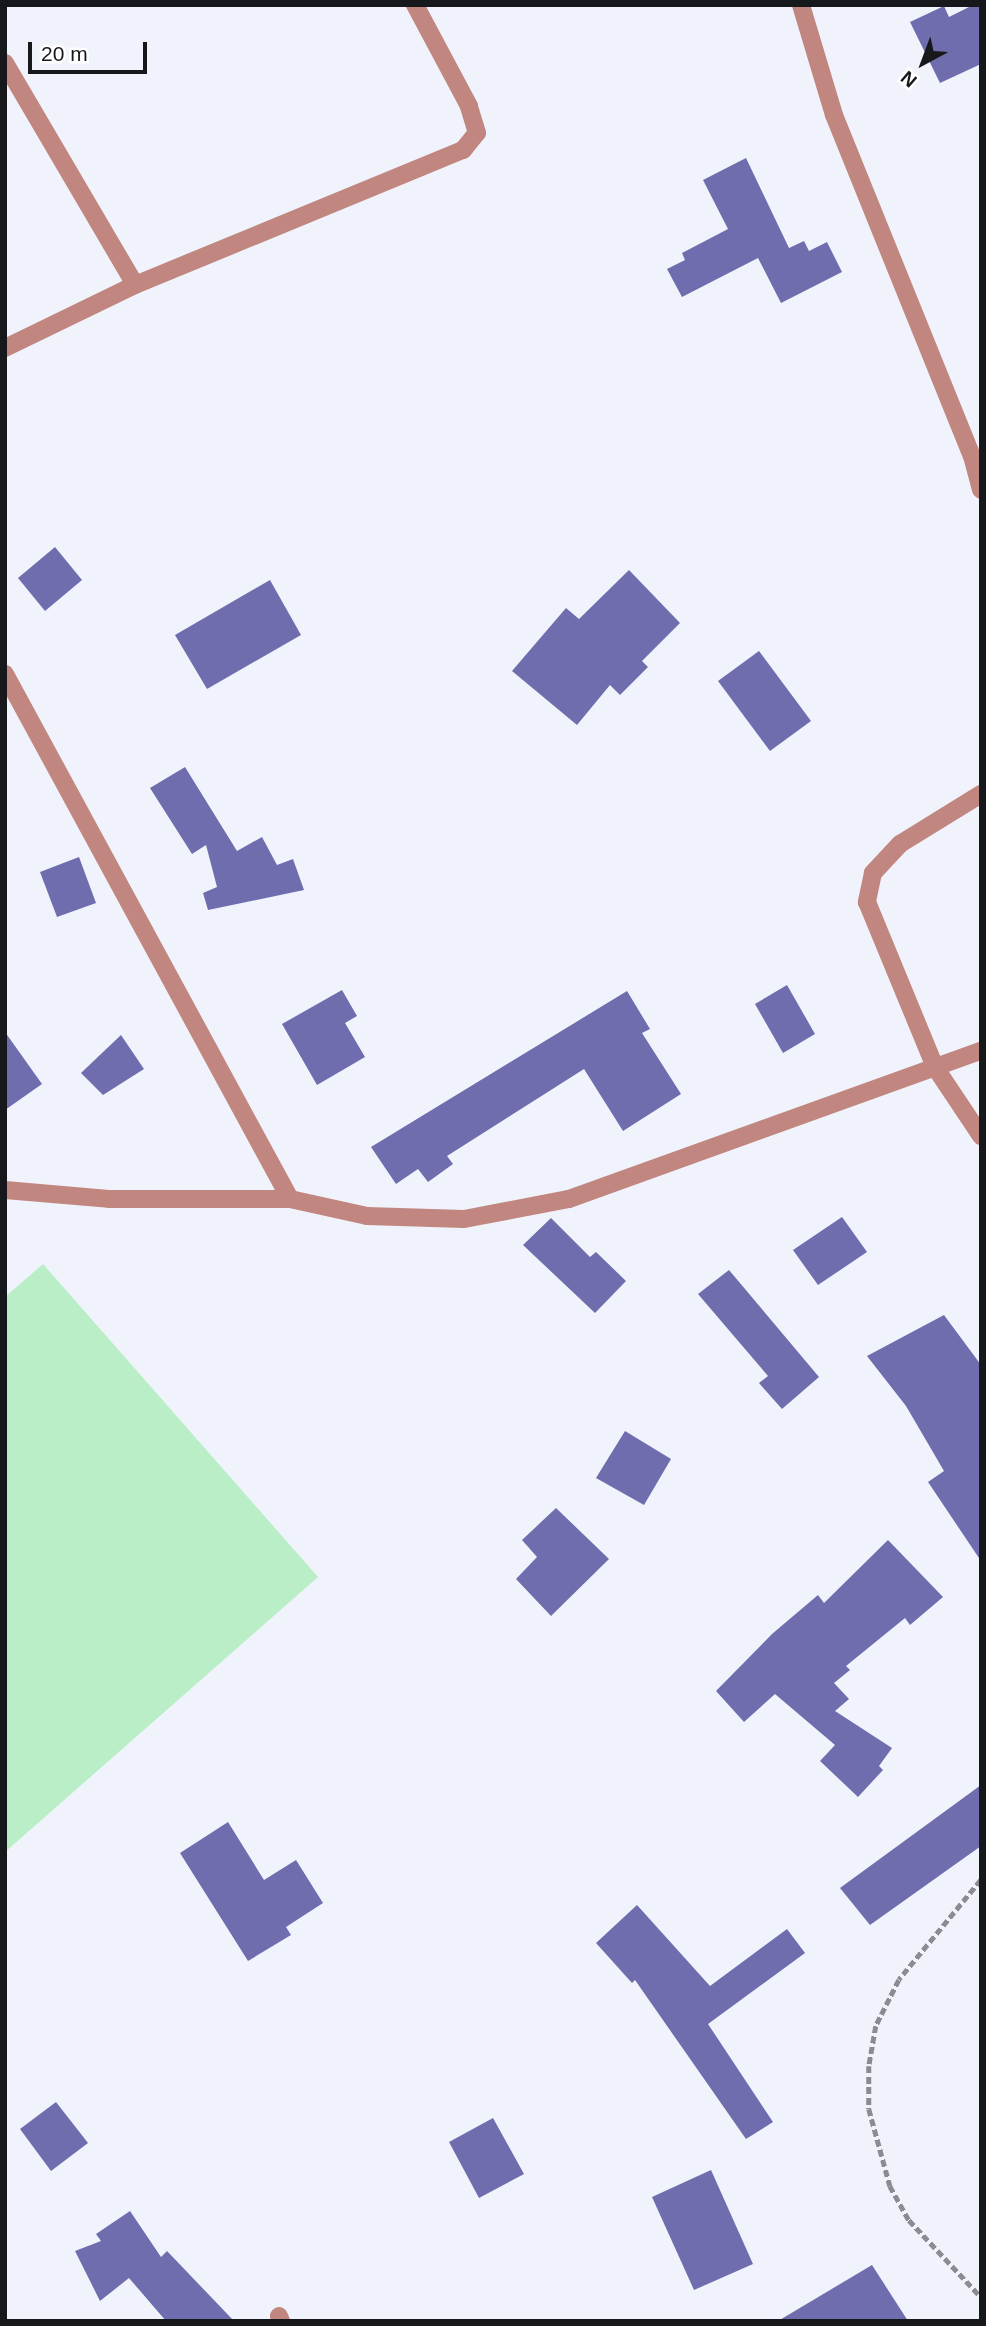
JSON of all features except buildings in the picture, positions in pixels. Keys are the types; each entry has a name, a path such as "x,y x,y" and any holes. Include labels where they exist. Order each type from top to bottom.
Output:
{"street":[{"path":"5,348 135,285 463,150 477,133 469,106 415,5"},
{"path":"801,5 834,115 972,456 981,490"},
{"path":"5,63 135,285"},
{"path":"5,674 290,1199"},
{"path":"981,794 900,844 873,873 867,902 936,1067 981,1136"},
{"path":"5,1190 109,1199 290,1199 368,1216 464,1219 569,1199 981,1051"}],"path":[{"path":"981,1880 899,1980 876,2026 869,2109 890,2186 909,2220 981,2297"}],"green space":[{"path":"43,1264 318,1577 5,1852 5,1297"}]}
